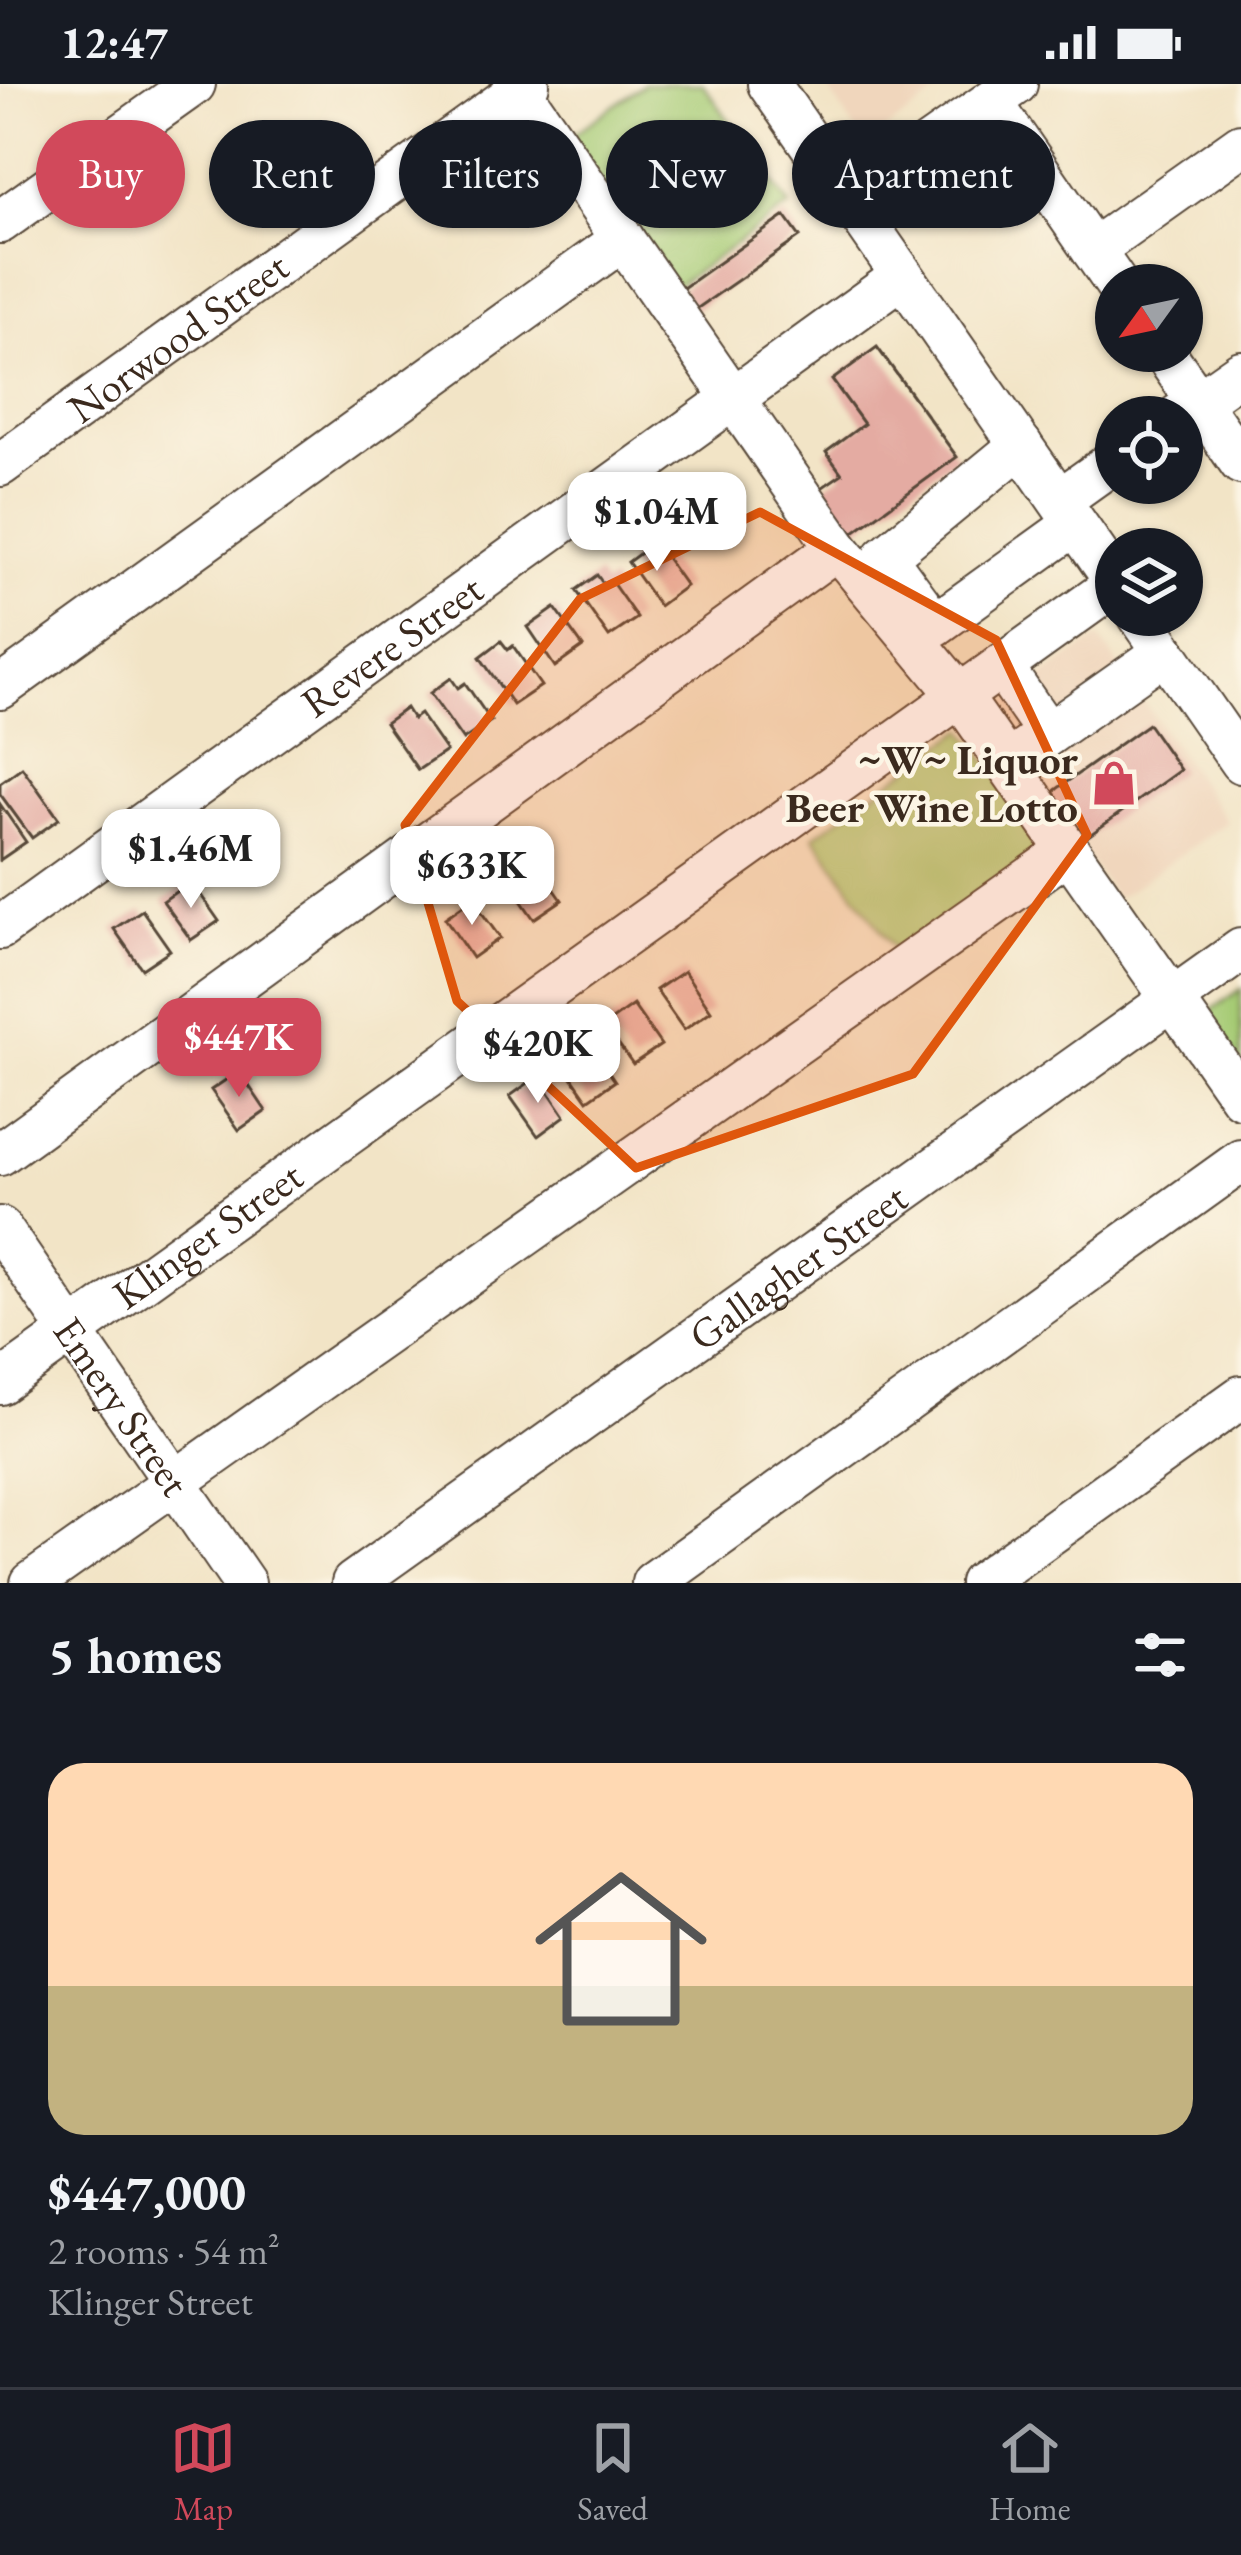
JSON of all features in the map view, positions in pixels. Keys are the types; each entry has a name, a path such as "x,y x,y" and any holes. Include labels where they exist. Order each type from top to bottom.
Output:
{"street":[{"path":"0,222 194,84"},
{"path":"769,84 794,120"},
{"path":"521,86 837,548 960,696 1241,1097"},
{"name":"Norwood Street","path":"0,465 521,86"},
{"path":"964,120 1003,93 1103,264"},
{"path":"1093,250 1241,145"},
{"path":"868,228 1095,553"},
{"path":"0,688 623,239"},
{"name":"Revere Street","path":"0,928 902,277"},
{"path":"1203,399 1241,372"},
{"path":"1203,425 1241,464"},
{"path":"1021,446 885,557 935,625 1095,482"},
{"path":"0,1154 837,548"},
{"name":"Klinger Street","path":"0,1383 1095,598"},
{"path":"1154,636 1241,762"},
{"path":"1001,666 1034,744 1165,652"},
{"path":"32,1583 1069,851"},
{"name":"Gallagher Street","path":"353,1583 1241,950"},
{"path":"652,1583 1241,1160"},
{"name":"Emery Street","path":"0,1228 244,1583"},
{"path":"980,1583 1241,1397"}],"highlighted area":[{"path":"760,512 996,640 1087,835 913,1074 636,1168 457,1001 405,825 580,599"}],"shaded area":[{"path":"825,84 951,84 899,120 849,120"},
{"path":"1099,637 1227,822 1116,899 988,714"}],"green space":[{"path":"644,84 703,84 729,120 606,120 606,194 582,160 582,128"},
{"path":"768,175 790,206 768,221"},
{"path":"630,228 759,228 673,288"},
{"path":"964,729 1057,860 906,966 814,836"},
{"path":"1241,989 1241,1082 1198,1020"}],"building":[{"path":"785,216 800,237 695,310 680,290"},
{"path":"877,347 957,457 850,535 817,491 842,474 826,452 864,424 832,380"},
{"path":"655,542 686,586 659,606 628,562"},
{"path":"597,575 604,585 611,581 637,618 609,637 576,590"},
{"path":"555,608 583,647 555,667 528,627"},
{"path":"501,641 508,650 513,646 541,686 513,705 480,657"},
{"path":"451,678 458,688 465,683 491,721 463,740 430,693"},
{"path":"406,708 413,719 420,714 446,751 418,770 385,723"},
{"path":"1148,724 1180,770 1080,842 1047,796"},
{"path":"22,767 59,819 32,838 0,794 0,783"},
{"path":"0,804 26,842 0,860"},
{"path":"534,860 562,900 534,919 506,879"},
{"path":"191,881 219,921 191,940 163,901"},
{"path":"472,899 500,938 472,958 445,918"},
{"path":"142,910 170,950 142,969 114,929"},
{"path":"684,971 711,1011 684,1030 656,990"},
{"path":"633,1005 661,1045 633,1064 605,1025"},
{"path":"588,1041 615,1081 588,1100 560,1060"},
{"path":"239,1071 266,1111 239,1130 211,1090"},
{"path":"538,1076 565,1116 538,1136 510,1096"}],"place":[{"name":"~W~ Liquor Beer Wine Lotto","path":"1114,783"}]}
